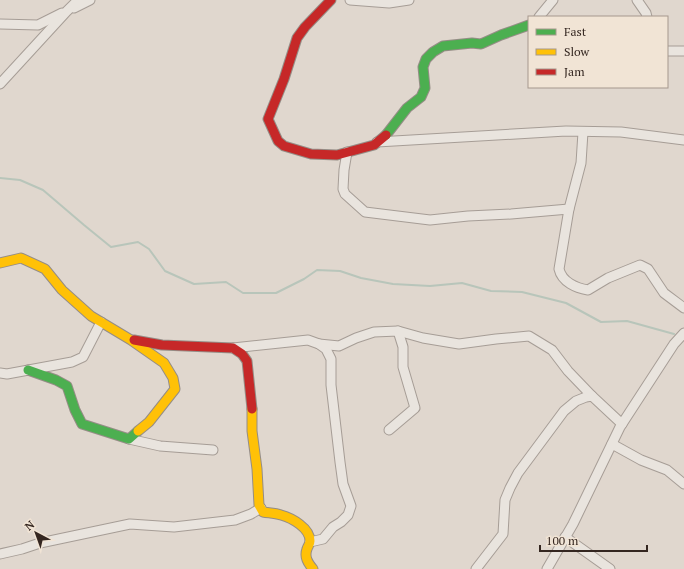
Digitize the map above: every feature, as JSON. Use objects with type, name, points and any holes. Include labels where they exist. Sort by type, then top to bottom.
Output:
[{"type":"street","points":[[0,84],[78,0]]},
{"type":"street","points":[[0,24],[38,25],[90,0]]},
{"type":"street","points":[[331,0],[305,27],[297,38],[284,79],[268,119],[278,140],[284,146],[312,154],[337,154],[347,152],[377,142],[384,138],[407,108],[420,97],[425,88],[423,67],[426,59],[433,52],[443,46],[472,43],[481,44],[528,25]]},
{"type":"street","points":[[350,0],[389,3],[409,0]]},
{"type":"street","points":[[540,16],[553,0]]},
{"type":"street","points":[[636,0],[647,16]]},
{"type":"street","points":[[668,51],[684,51]]},
{"type":"street","points":[[377,142],[392,143],[505,134],[566,131],[621,132],[684,140]]},
{"type":"street","points":[[583,132],[581,163],[569,209],[559,269],[561,275],[567,282],[578,288],[588,290],[608,278],[640,265],[648,269],[664,293],[684,308]]},
{"type":"street","points":[[347,152],[343,189],[345,194],[365,212],[430,220],[569,209]]},
{"type":"street","points":[[0,263],[21,258],[45,269],[62,290],[91,316],[131,340],[164,363],[173,378],[175,389],[149,422],[129,439]]},
{"type":"street","points":[[0,373],[7,374],[72,362],[83,357],[101,322]]},
{"type":"street","points":[[388,430],[415,408],[403,367],[402,347],[398,331]]},
{"type":"street","points":[[310,542],[323,539],[333,527],[348,515],[351,506],[343,484],[341,470],[332,385],[331,359],[333,352],[339,346],[356,338],[374,332],[398,331],[423,338],[459,344],[496,338],[529,336],[552,350],[592,396],[622,424]]},
{"type":"street","points":[[548,569],[622,424],[674,344],[684,333]]},
{"type":"street","points":[[131,340],[162,345],[233,348],[308,340],[319,344],[339,346]]},
{"type":"street","points":[[319,344],[326,349],[331,359]]},
{"type":"street","points":[[233,348],[242,354],[247,361],[253,415],[252,431],[257,469],[259,505],[263,512],[283,515],[296,522],[308,533],[310,542],[306,557],[307,562],[313,569]]},
{"type":"street","points":[[28,370],[56,380],[67,386],[71,394],[75,410],[82,424],[129,439],[160,446],[213,450]]},
{"type":"street","points":[[476,569],[503,534],[506,500],[510,488],[518,473],[564,411],[576,401],[592,396]]},
{"type":"street","points":[[612,444],[641,460],[667,470],[684,484]]},
{"type":"street","points":[[0,554],[40,543],[130,524],[174,527],[235,520],[251,514],[261,508]]},
{"type":"street","points":[[565,537],[610,569]]},
{"type":"waterway","points":[[0,178],[20,180],[43,190],[111,247],[138,242],[149,249],[165,271],[194,284],[226,282],[243,293],[276,293],[304,279],[317,270],[340,271],[361,278],[393,284],[430,286],[462,283],[491,291],[522,292],[566,303],[601,322],[627,321],[674,334]]},
{"type":"traffic: fast","points":[[386,135],[407,108],[421,97],[425,88],[423,67],[426,59],[433,52],[443,46],[472,43],[481,44],[528,25]]},
{"type":"traffic: fast","points":[[28,370],[56,380],[67,386],[75,410],[82,424],[129,439],[138,431]]},
{"type":"traffic: slow","points":[[0,263],[21,258],[45,269],[62,290],[91,316],[131,340],[164,363],[173,378],[175,389],[149,422],[138,431]]},
{"type":"traffic: slow","points":[[252,409],[252,431],[257,469],[259,505],[263,512],[285,516],[300,524],[304,528],[310,541],[307,548],[306,557],[313,569]]},
{"type":"traffic: jam","points":[[331,0],[305,27],[297,38],[284,79],[268,119],[278,141],[284,146],[311,154],[337,155],[374,145],[386,135]]},
{"type":"traffic: jam","points":[[134,340],[162,345],[233,348],[242,354],[247,361],[252,409]]}]
